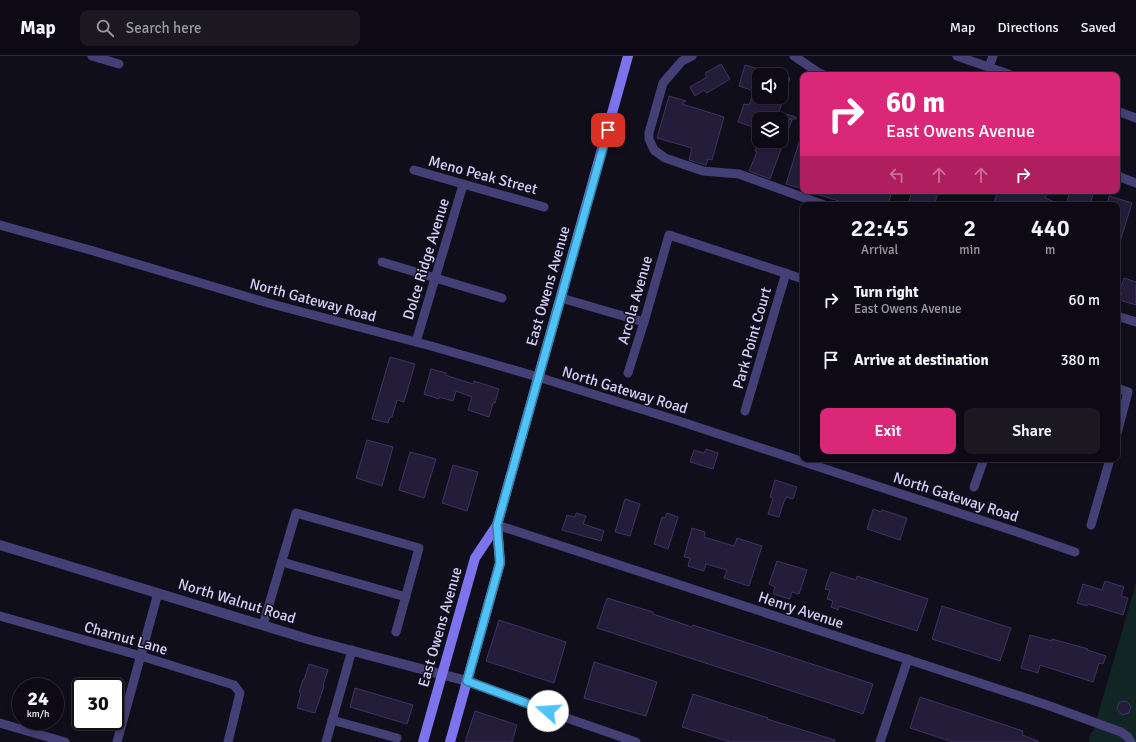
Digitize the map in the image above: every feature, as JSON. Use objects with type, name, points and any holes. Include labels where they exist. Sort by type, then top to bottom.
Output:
[{"type":"main road","name":"East Owens Avenue","points":[[423,742],[475,558],[497,525],[628,56]]},
{"type":"main road","name":"East Owens Avenue","points":[[450,742],[500,563],[497,525]]},
{"type":"street","points":[[92,56],[119,64]]},
{"type":"street","points":[[692,56],[682,61],[663,83],[649,133],[654,150],[665,158],[703,171],[739,174],[816,202]]},
{"type":"street","points":[[794,56],[818,72]]},
{"type":"street","points":[[958,56],[1003,72]]},
{"type":"street","points":[[989,67],[993,56]]},
{"type":"street","points":[[1120,112],[1136,118]]},
{"type":"street","name":"Meno Peak Street","points":[[414,170],[544,207]]},
{"type":"street","points":[[1120,177],[1136,183]]},
{"type":"street","name":"Dolce Ridge Avenue","points":[[416,342],[463,185]]},
{"type":"street","name":"North Gateway Road","points":[[0,225],[268,303],[416,342],[538,377],[800,461]]},
{"type":"street","name":"Arcola Avenue","points":[[628,373],[669,235],[786,273]]},
{"type":"street","points":[[382,262],[502,298]]},
{"type":"street","points":[[786,273],[800,278]]},
{"type":"street","name":"Park Point Court","points":[[745,411],[786,273]]},
{"type":"street","points":[[561,298],[644,322]]},
{"type":"street","points":[[1120,317],[1136,322]]},
{"type":"street","points":[[1120,389],[1128,392],[1120,422]]},
{"type":"street","name":"North Gateway Road","points":[[804,462],[1075,552]]},
{"type":"street","points":[[974,487],[983,462]]},
{"type":"street","points":[[1091,525],[1109,462]]},
{"type":"street","points":[[263,625],[296,513],[419,548],[396,632]]},
{"type":"street","name":"Henry Avenue","points":[[497,525],[1047,705],[1121,732],[1128,737],[1130,742]]},
{"type":"street","name":"North Walnut Road","points":[[0,544],[312,640],[467,681]]},
{"type":"street","points":[[282,562],[406,597]]},
{"type":"street","points":[[117,742],[158,593]]},
{"type":"street","name":"Charnut Lane","points":[[0,616],[140,656],[234,685],[240,693],[228,742]]},
{"type":"street","points":[[326,742],[352,650]]},
{"type":"street","points":[[880,742],[908,659]]},
{"type":"street","points":[[467,681],[535,707],[636,742]]},
{"type":"street","points":[[332,720],[397,738]]},
{"type":"street","points":[[0,723],[65,742]]},
{"type":"green space","points":[[1136,583],[1136,742],[1089,742],[1091,732],[1093,732]]},
{"type":"building","points":[[721,64],[730,79],[707,93],[704,90],[695,96],[690,87],[707,77],[705,73]]},
{"type":"building","points":[[745,65],[756,68],[752,68],[752,90],[739,86]]},
{"type":"building","points":[[669,96],[686,101],[682,104],[724,117],[712,160],[708,159],[706,165],[689,160],[692,148],[657,138]]},
{"type":"building","points":[[752,97],[752,104],[782,104],[779,112],[752,112],[752,127],[738,122],[744,104],[749,105]]},
{"type":"building","points":[[788,115],[796,117],[796,119],[789,119],[792,120],[788,131]]},
{"type":"building","points":[[800,139],[800,188],[786,184]]},
{"type":"building","points":[[756,148],[782,148],[770,179],[749,171],[757,152],[755,151]]},
{"type":"building","points":[[816,194],[891,194],[889,202],[839,201]]},
{"type":"building","points":[[911,194],[938,194],[935,202],[909,202]]},
{"type":"building","points":[[997,194],[1043,194],[1046,195],[1045,198],[1055,202],[994,202]]},
{"type":"building","points":[[1069,194],[1093,194],[1091,202],[1067,202]]},
{"type":"building","points":[[1109,196],[1132,203],[1120,242],[1120,202],[1108,202]]},
{"type":"building","points":[[1124,278],[1136,282],[1136,305],[1120,300],[1122,293],[1120,293]]},
{"type":"building","points":[[390,357],[415,364],[404,402],[397,400],[392,417],[390,417],[388,423],[372,419]]},
{"type":"building","points":[[431,369],[446,373],[445,375],[473,384],[474,381],[499,389],[489,417],[468,410],[472,397],[456,391],[453,401],[439,397],[439,399],[424,394]]},
{"type":"building","points":[[367,440],[393,447],[382,486],[356,478]]},
{"type":"building","points":[[706,449],[718,453],[713,469],[690,462],[694,450],[704,453]]},
{"type":"building","points":[[410,452],[436,459],[424,498],[399,490]]},
{"type":"building","points":[[453,465],[478,472],[467,511],[442,503]]},
{"type":"building","points":[[775,480],[797,487],[793,499],[786,497],[779,517],[768,514],[773,498],[770,497]]},
{"type":"building","points":[[625,499],[640,504],[630,536],[615,532]]},
{"type":"building","points":[[873,509],[881,512],[882,510],[907,518],[900,540],[867,529]]},
{"type":"building","points":[[576,513],[586,516],[583,524],[604,531],[601,541],[562,530],[567,515],[575,517]]},
{"type":"building","points":[[667,513],[678,517],[668,549],[654,544],[662,517],[665,518]]},
{"type":"building","points":[[692,528],[705,532],[704,537],[734,546],[737,538],[762,546],[749,586],[724,578],[727,570],[706,564],[704,571],[688,566],[690,558],[684,557]]},
{"type":"building","points":[[777,561],[807,570],[799,594],[792,592],[790,599],[773,594],[775,587],[769,584]]},
{"type":"building","points":[[831,572],[856,580],[857,576],[928,599],[917,631],[839,606],[838,610],[831,607],[833,601],[827,599],[830,590],[825,589]]},
{"type":"building","points":[[1105,581],[1124,587],[1121,596],[1128,598],[1123,615],[1088,604],[1087,606],[1077,603],[1083,584],[1102,590]]},
{"type":"building","points":[[607,598],[653,612],[653,614],[692,627],[693,625],[873,684],[863,714],[597,628]]},
{"type":"building","points":[[942,606],[1011,628],[1000,661],[932,639]]},
{"type":"building","points":[[499,620],[566,642],[554,683],[486,661]]},
{"type":"building","points":[[1030,635],[1052,641],[1052,639],[1088,649],[1087,650],[1106,656],[1103,664],[1099,663],[1093,682],[1040,665],[1038,673],[1021,668]]},
{"type":"building","points":[[594,662],[657,682],[646,716],[584,698]]},
{"type":"building","points":[[309,664],[328,670],[315,713],[297,708],[301,693],[299,692]]},
{"type":"building","points":[[355,688],[413,705],[407,724],[350,707]]},
{"type":"building","points":[[693,694],[835,740],[835,742],[730,742],[682,727]]},
{"type":"building","points":[[920,697],[1023,731],[1022,735],[1038,742],[953,742],[910,728]]},
{"type":"building","points":[[1126,701],[1131,706],[1129,713],[1122,715],[1117,709],[1119,702]]},
{"type":"building","points":[[475,711],[517,725],[512,742],[465,742]]},
{"type":"route","points":[[548,711],[467,681],[500,563],[497,525],[608,130]]}]
